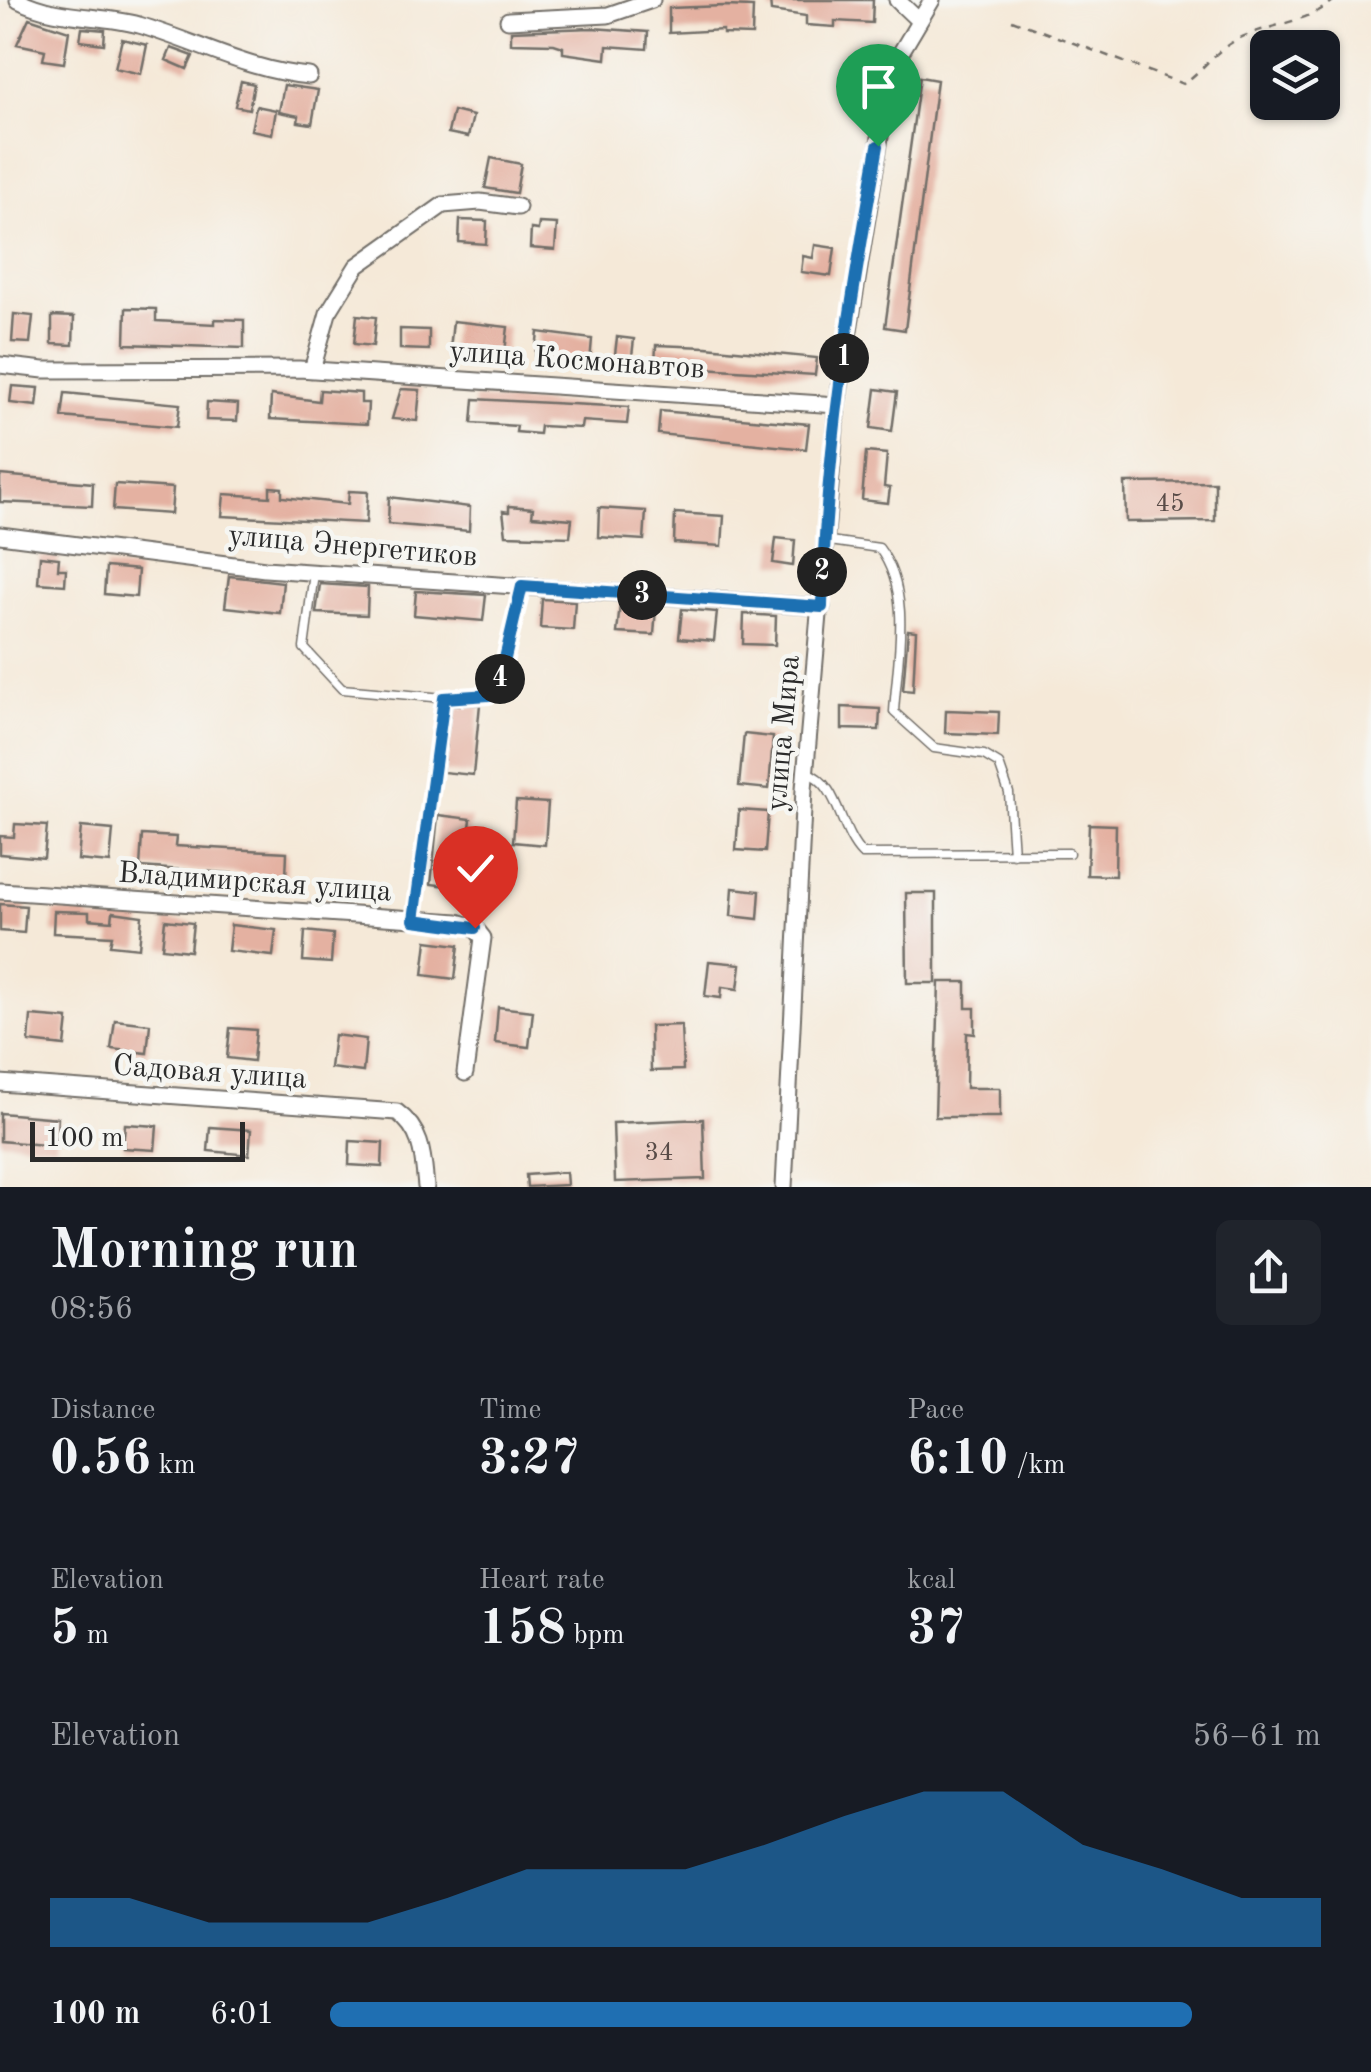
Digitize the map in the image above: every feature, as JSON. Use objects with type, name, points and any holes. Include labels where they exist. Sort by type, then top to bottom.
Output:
[{"type":"street","points":[[18,0],[43,12],[134,24],[269,72],[310,76]]},
{"type":"street","points":[[508,20],[608,15],[652,0]]},
{"type":"street","points":[[897,0],[919,21]]},
{"type":"street","name":"улица Мира","points":[[784,1187],[806,772],[822,607],[823,540],[838,404],[891,69],[932,0]]},
{"type":"street","points":[[312,370],[328,314],[356,266],[444,205],[480,202],[518,207]]},
{"type":"street","name":"улица Космонавтов","points":[[0,364],[44,370],[312,370],[838,404]]},
{"type":"street","name":"улица Энергетиков","points":[[0,534],[314,572],[822,607]]},
{"type":"street","name":"Владимирская улица","points":[[0,891],[458,922],[475,928],[483,938],[465,1074]]},
{"type":"street","name":"Садовая улица","points":[[0,1083],[397,1112],[412,1124],[420,1140],[426,1187]]},
{"type":"lane","points":[[823,540],[879,548],[890,563],[899,584],[894,712],[934,748],[984,755],[999,764],[1008,793],[1013,854]]},
{"type":"lane","points":[[314,572],[304,648],[342,689],[444,698],[489,695],[499,684],[522,586]]},
{"type":"lane","points":[[414,920],[444,698]]},
{"type":"lane","points":[[806,772],[828,785],[849,840],[862,854],[1069,853]]},
{"type":"path","points":[[1012,20],[1183,84],[1207,68],[1225,47],[1310,16],[1334,0]]},
{"type":"building","points":[[770,0],[873,0],[872,23],[835,21],[835,27],[806,25],[806,16],[771,11]]},
{"type":"building","points":[[753,7],[752,35],[723,34],[723,30],[669,33],[669,8]]},
{"type":"building","points":[[29,18],[69,31],[64,63],[43,60],[45,50],[17,44]]},
{"type":"building","points":[[82,28],[105,30],[104,44],[80,41]]},
{"type":"building","points":[[592,28],[648,32],[647,49],[607,46],[606,59],[563,53],[563,47],[554,44],[511,43],[511,31]]},
{"type":"building","points":[[122,39],[147,45],[141,74],[115,68]]},
{"type":"building","points":[[171,48],[193,56],[187,69],[166,60]]},
{"type":"building","points":[[920,77],[937,80],[905,330],[885,327]]},
{"type":"building","points":[[241,81],[254,84],[249,109],[235,106]]},
{"type":"building","points":[[284,85],[318,90],[312,124],[298,122],[299,116],[279,112]]},
{"type":"building","points":[[256,106],[276,110],[272,134],[251,130]]},
{"type":"building","points":[[453,111],[473,116],[468,137],[448,133]]},
{"type":"building","points":[[491,158],[521,164],[516,193],[485,188]]},
{"type":"building","points":[[460,220],[487,221],[486,244],[459,242]]},
{"type":"building","points":[[539,223],[557,224],[555,250],[530,248],[531,229],[538,230]]},
{"type":"building","points":[[815,245],[835,248],[831,276],[801,272],[803,256],[813,258]]},
{"type":"building","points":[[126,308],[156,309],[156,321],[215,324],[215,319],[244,320],[244,348],[125,344]]},
{"type":"building","points":[[14,314],[33,316],[30,343],[12,342]]},
{"type":"building","points":[[357,315],[376,317],[373,346],[354,344]]},
{"type":"building","points":[[52,316],[74,317],[73,345],[52,344]]},
{"type":"building","points":[[453,321],[508,327],[505,352],[450,350]]},
{"type":"building","points":[[400,329],[429,330],[429,350],[400,349]]},
{"type":"building","points":[[538,332],[592,339],[590,362],[535,358]]},
{"type":"building","points":[[617,337],[634,339],[631,365],[614,363]]},
{"type":"building","points":[[656,345],[817,358],[815,375],[655,365]]},
{"type":"building","points":[[12,386],[39,388],[37,406],[10,403]]},
{"type":"building","points":[[401,389],[420,390],[417,421],[392,419]]},
{"type":"building","points":[[876,389],[897,392],[892,431],[871,428]]},
{"type":"building","points":[[320,390],[361,393],[361,403],[368,403],[367,424],[270,419],[271,395],[319,401]]},
{"type":"building","points":[[65,393],[180,404],[177,427],[62,417]]},
{"type":"building","points":[[474,399],[629,407],[627,424],[582,421],[581,428],[540,426],[539,434],[516,432],[517,426],[472,423]]},
{"type":"building","points":[[207,402],[238,404],[237,421],[206,420]]},
{"type":"building","points":[[660,411],[809,424],[806,449],[658,434]]},
{"type":"building","points":[[866,452],[887,454],[884,487],[890,488],[888,503],[862,500]]},
{"type":"building","points":[[0,475],[93,483],[92,506],[0,502]]},
{"type":"building","points":[[1215,482],[1215,521],[1126,522],[1125,483]]},
{"type":"building","points":[[115,484],[173,488],[171,514],[113,510]]},
{"type":"building","points":[[270,487],[282,488],[282,497],[348,504],[349,491],[368,492],[366,523],[222,516],[224,494],[270,497]]},
{"type":"building","points":[[389,497],[470,507],[469,531],[388,524]]},
{"type":"building","points":[[509,506],[533,508],[532,516],[572,519],[570,537],[506,535],[503,511],[509,512]]},
{"type":"building","points":[[599,508],[646,511],[644,540],[598,537]]},
{"type":"building","points":[[675,513],[724,516],[722,546],[674,543]]},
{"type":"building","points":[[776,538],[795,540],[793,566],[773,563]]},
{"type":"building","points":[[40,556],[59,558],[58,569],[66,569],[65,585],[38,583]]},
{"type":"building","points":[[106,567],[138,570],[136,597],[104,594]]},
{"type":"building","points":[[229,576],[283,582],[280,613],[225,607]]},
{"type":"building","points":[[320,584],[368,587],[367,615],[316,613]]},
{"type":"building","points":[[416,591],[486,595],[483,621],[414,615]]},
{"type":"building","points":[[542,599],[575,601],[573,630],[540,628]]},
{"type":"building","points":[[620,604],[656,607],[654,635],[617,633]]},
{"type":"building","points":[[682,609],[717,612],[714,641],[679,638]]},
{"type":"building","points":[[744,614],[776,616],[775,645],[743,644]]},
{"type":"building","points":[[908,630],[916,631],[913,691],[903,690]]},
{"type":"building","points":[[480,704],[473,775],[442,772],[451,705]]},
{"type":"building","points":[[842,707],[880,709],[879,730],[842,729]]},
{"type":"building","points":[[946,710],[999,712],[998,735],[945,733]]},
{"type":"building","points":[[744,734],[773,737],[769,789],[739,786]]},
{"type":"building","points":[[516,801],[548,803],[545,845],[513,842]]},
{"type":"building","points":[[739,810],[768,812],[765,852],[736,850]]},
{"type":"building","points":[[438,815],[471,819],[463,888],[431,884]]},
{"type":"building","points":[[15,824],[47,826],[44,858],[0,854],[0,836],[14,837]]},
{"type":"building","points":[[1089,824],[1116,825],[1115,876],[1087,875]]},
{"type":"building","points":[[81,827],[113,830],[110,863],[78,860]]},
{"type":"building","points":[[142,835],[176,837],[175,846],[287,852],[286,877],[140,867]]},
{"type":"building","points":[[733,888],[760,891],[758,919],[731,916]]},
{"type":"building","points":[[906,893],[936,893],[936,983],[907,983]]},
{"type":"building","points":[[0,904],[26,906],[24,933],[0,931]]},
{"type":"building","points":[[54,911],[89,912],[89,919],[112,921],[113,912],[142,916],[139,948],[110,945],[112,936],[53,933]]},
{"type":"building","points":[[165,920],[193,923],[190,951],[162,948]]},
{"type":"building","points":[[231,925],[276,930],[273,956],[228,951]]},
{"type":"building","points":[[305,931],[333,934],[331,963],[303,961]]},
{"type":"building","points":[[427,941],[459,945],[455,979],[423,975]]},
{"type":"building","points":[[709,961],[741,964],[738,989],[722,987],[721,998],[705,996]]},
{"type":"building","points":[[939,982],[966,982],[966,1008],[975,1008],[975,1034],[967,1033],[966,1088],[1000,1088],[1000,1117],[935,1117]]},
{"type":"building","points":[[498,1007],[533,1011],[529,1047],[495,1043]]},
{"type":"building","points":[[31,1016],[68,1019],[65,1046],[29,1042]]},
{"type":"building","points":[[115,1020],[150,1024],[147,1053],[111,1049]]},
{"type":"building","points":[[681,1025],[683,1070],[651,1071],[650,1026]]},
{"type":"building","points":[[230,1028],[256,1030],[253,1061],[227,1058]]},
{"type":"building","points":[[334,1035],[366,1039],[363,1072],[330,1068]]},
{"type":"building","points":[[0,1113],[58,1118],[56,1146],[0,1141]]},
{"type":"building","points":[[703,1119],[705,1179],[615,1182],[613,1123]]},
{"type":"building","points":[[125,1124],[157,1126],[155,1150],[123,1148]]},
{"type":"building","points":[[210,1127],[251,1130],[249,1155],[208,1151]]},
{"type":"building","points":[[350,1141],[383,1143],[382,1167],[349,1165]]},
{"type":"building","points":[[566,1172],[567,1185],[527,1187],[526,1175]]},
{"type":"route","points":[[475,928],[458,922],[414,920],[444,698],[489,695],[499,684],[522,586],[822,607],[823,540],[838,404],[878,146]]}]
